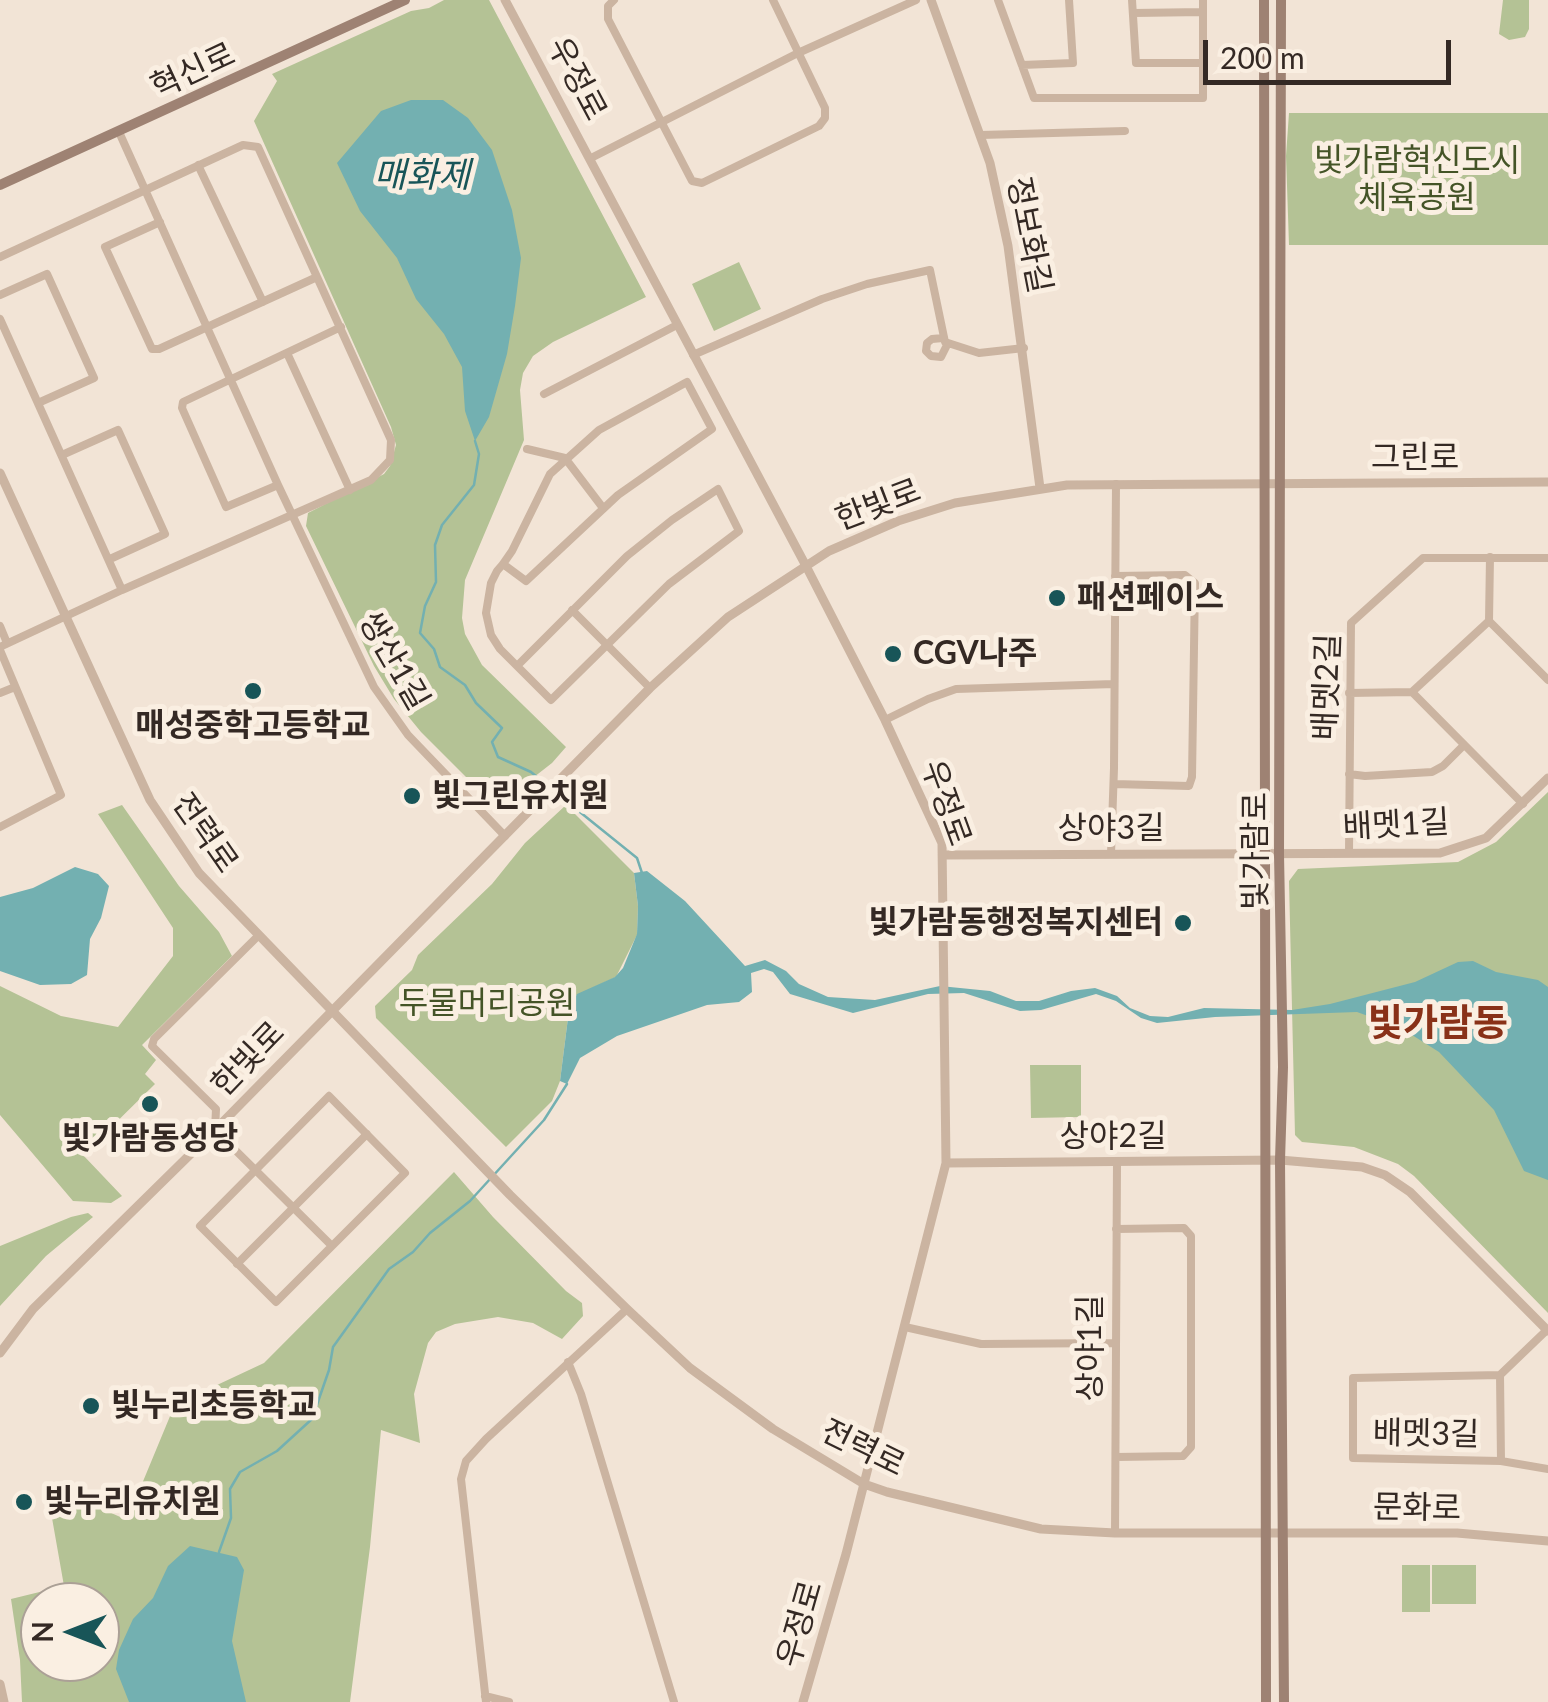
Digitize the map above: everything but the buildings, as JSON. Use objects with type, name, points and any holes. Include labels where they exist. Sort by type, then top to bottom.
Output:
[{"type":"main road","name":"혁신로","points":[[0,186],[405,0]]},
{"type":"main road","name":"빛가람로","points":[[1264,0],[1266,1702]]},
{"type":"main road","name":"빛가람로","points":[[1281,0],[1279,854],[1284,1702]]},
{"type":"street","name":"우정로","points":[[506,0],[885,720],[944,854],[946,1163],[804,1702]]},
{"type":"street","points":[[614,0],[608,6],[608,19],[692,181],[702,184],[819,126],[825,118],[825,108],[773,0]]},
{"type":"street","points":[[591,158],[798,53],[916,0]]},
{"type":"street","name":"정보화길","points":[[930,0],[981,136],[1008,246],[1040,488]]},
{"type":"street","points":[[998,0],[1034,98],[1204,98],[1203,0]]},
{"type":"street","points":[[1022,65],[1073,63],[1069,0]]},
{"type":"street","points":[[1132,0],[1136,64],[1203,63]]},
{"type":"street","points":[[1134,13],[1203,12]]},
{"type":"street","points":[[981,136],[1125,131]]},
{"type":"street","name":"쌍산1길","points":[[120,132],[292,516],[384,704],[416,744],[505,836]]},
{"type":"street","points":[[0,256],[243,145],[258,147],[391,440],[392,450],[383,470],[350,490],[65,614],[2,647]]},
{"type":"street","points":[[198,166],[263,302]]},
{"type":"street","points":[[160,222],[105,247],[152,348],[159,350],[317,277]]},
{"type":"street","points":[[693,356],[822,299],[930,270],[946,340],[979,353],[1024,348]]},
{"type":"street","points":[[0,295],[47,274],[94,378],[38,403]]},
{"type":"street","points":[[0,318],[122,590]]},
{"type":"street","points":[[544,394],[677,325]]},
{"type":"street","points":[[278,485],[226,507],[182,408],[183,402],[341,328]]},
{"type":"street","points":[[287,353],[350,490]]},
{"type":"street","points":[[502,564],[526,581],[603,508],[655,466],[712,429],[687,382],[599,430],[565,458],[544,484],[502,564],[488,592],[486,613],[496,644],[517,666],[551,700],[669,584],[739,531],[718,489],[648,538],[517,666]]},
{"type":"street","points":[[62,455],[118,430],[165,534],[110,560]]},
{"type":"street","points":[[527,448],[565,458],[603,508]]},
{"type":"street","name":"전력로","points":[[0,473],[160,816],[199,873],[510,1195],[690,1368],[773,1429],[864,1484],[1014,1524],[1115,1533],[1284,1532]]},
{"type":"street","name":"한빛로","points":[[0,1353],[33,1309],[650,688],[728,617],[854,539],[955,503],[1040,488],[1282,481]]},
{"type":"street","name":"그린로","points":[[1282,481],[1548,482]]},
{"type":"street","points":[[1110,854],[1116,484]]},
{"type":"street","points":[[1349,692],[1412,692],[1489,621],[1490,557]]},
{"type":"street","name":"배멧2길","points":[[1349,853],[1351,623],[1423,558],[1548,558]]},
{"type":"street","points":[[1114,576],[1185,575],[1196,582],[1189,786],[1114,784]]},
{"type":"street","points":[[572,610],[650,688]]},
{"type":"street","points":[[1489,621],[1546,675]]},
{"type":"street","points":[[0,626],[2,647],[16,687],[61,795],[0,826]]},
{"type":"street","points":[[885,720],[956,689],[1114,684]]},
{"type":"street","points":[[0,693],[16,687]]},
{"type":"street","points":[[1412,692],[1523,804]]},
{"type":"street","points":[[1350,774],[1432,772],[1444,766],[1464,745]]},
{"type":"street","name":"배멧1길","points":[[1279,854],[1451,851],[1486,838],[1548,778]]},
{"type":"street","name":"상야3길","points":[[944,854],[1279,854]]},
{"type":"street","points":[[215,1130],[216,1109],[159,1056],[152,1042],[258,936]]},
{"type":"street","points":[[330,1096],[367,1134],[405,1173],[276,1302],[200,1226],[330,1096]]},
{"type":"street","name":"한빛로","points":[[215,1130],[332,1246]]},
{"type":"street","points":[[237,1264],[367,1134]]},
{"type":"street","name":"상야2길","points":[[946,1163],[1280,1160]]},
{"type":"street","name":"배멧3길","points":[[1280,1160],[1352,1164],[1396,1181],[1547,1331],[1500,1375],[1353,1378],[1353,1458],[1501,1461],[1548,1469]]},
{"type":"street","name":"상야1길","points":[[1115,1533],[1117,1162]]},
{"type":"street","points":[[1116,1229],[1184,1228],[1192,1236],[1192,1274],[1191,1446],[1183,1456],[1116,1457]]},
{"type":"street","points":[[509,1702],[486,1699],[462,1479],[466,1461],[627,1310]]},
{"type":"street","points":[[904,1327],[981,1344],[1116,1343]]},
{"type":"street","points":[[568,1362],[674,1702]]},
{"type":"street","points":[[1500,1375],[1501,1461]]},
{"type":"street","name":"문화로","points":[[1284,1532],[1458,1533],[1548,1541]]},
{"type":"street","points":[[0,1684],[4,1702]]},
{"type":"green space","points":[[444,0],[489,0],[646,297],[553,342],[533,356],[523,373],[520,390],[524,440],[465,580],[462,618],[465,634],[482,665],[566,747],[552,763],[502,802],[489,800],[394,699],[306,526],[308,513],[384,474],[396,445],[254,121],[277,81],[272,74]]},
{"type":"green space","points":[[1503,0],[1529,0],[1529,29],[1525,37],[1509,40],[1499,34]]},
{"type":"green space","name":"빛가람혁신도시 체육공원","points":[[1289,113],[1548,113],[1548,245],[1289,245]]},
{"type":"green space","points":[[739,262],[761,309],[714,331],[692,284]]},
{"type":"green space","points":[[1548,792],[1548,1313],[1398,1164],[1354,1147],[1302,1142],[1295,1135],[1289,881],[1298,869],[1458,862],[1496,842]]},
{"type":"green space","points":[[122,805],[179,886],[219,932],[232,956],[142,1045],[156,1060],[145,1074],[155,1084],[83,1155],[122,1196],[111,1203],[73,1201],[0,1115],[0,986],[61,1016],[118,1027],[173,956],[173,928],[98,814]]},
{"type":"green space","name":"두물머리공원","points":[[566,805],[634,873],[637,935],[616,977],[577,995],[569,1010],[560,1081],[552,1101],[506,1147],[376,1018],[375,1006],[412,970],[418,955]]},
{"type":"green space","points":[[1030,1065],[1081,1065],[1081,1117],[1031,1118]]},
{"type":"green space","points":[[454,1172],[493,1217],[582,1303],[583,1316],[562,1339],[533,1323],[498,1317],[455,1324],[436,1332],[428,1343],[414,1394],[420,1443],[381,1430],[350,1702],[22,1702],[21,1682],[120,1682],[120,1582],[63,1582],[46,1484],[127,1520],[173,1409],[264,1363]]},
{"type":"green space","points":[[88,1213],[93,1217],[46,1256],[0,1306],[0,1246]]},
{"type":"green space","points":[[1402,1565],[1430,1565],[1430,1612],[1402,1612]]},
{"type":"green space","points":[[1432,1565],[1476,1565],[1476,1604],[1432,1604]]},
{"type":"green space","points":[[20,1597],[20,1660],[11,1599]]},
{"type":"water","name":"매화제","points":[[411,100],[443,100],[468,118],[492,150],[512,210],[521,258],[515,306],[507,354],[489,417],[475,441],[465,411],[462,367],[444,334],[416,299],[397,258],[360,211],[337,163],[381,111]]},
{"type":"water","points":[[75,867],[98,874],[109,886],[101,918],[90,939],[87,975],[71,984],[40,985],[0,971],[0,897],[33,888]]},
{"type":"water","points":[[647,871],[685,901],[745,966],[765,960],[786,971],[799,984],[828,997],[875,1000],[940,986],[990,991],[1016,1001],[1039,1001],[1095,988],[1150,1016],[1168,1017],[1204,1008],[1292,1010],[1330,1004],[1415,982],[1458,962],[1473,961],[1496,972],[1538,980],[1548,987],[1548,1180],[1524,1171],[1494,1110],[1439,1052],[1401,1028],[1357,1012],[1157,1023],[1096,994],[1041,1010],[1020,1011],[964,993],[928,994],[853,1013],[790,994],[773,972],[764,969],[751,973],[752,992],[739,1002],[707,1005],[617,1036],[580,1058],[567,1084],[560,1081],[569,1010],[577,994],[615,977],[623,968],[637,934],[634,873]]},
{"type":"water","points":[[190,1546],[237,1557],[244,1570],[232,1641],[246,1702],[129,1702],[120,1679],[120,1648],[133,1619],[153,1598],[168,1566]]},
{"type":"waterway","points":[[475,441],[479,454],[474,485],[442,525],[435,545],[436,582],[425,606],[420,633],[434,649],[440,667],[465,685],[476,703],[502,728],[492,742],[498,757],[531,772],[549,787]]},
{"type":"waterway","points":[[555,792],[637,858],[642,873]]},
{"type":"waterway","points":[[219,1552],[231,1518],[230,1489],[240,1472],[277,1451],[312,1419],[333,1347],[389,1269],[470,1201],[544,1120],[567,1084]]},
{"type":"place","name":"패션페이스","points":[[1057,598]]},
{"type":"place","name":"CGV나주","points":[[893,654]]},
{"type":"place","name":"매성중학고등학교","points":[[253,691]]},
{"type":"place","name":"빛그린유치원","points":[[412,796]]},
{"type":"place","name":"빛가람동행정복지센터","points":[[1183,923]]},
{"type":"place","name":"빛가람동성당","points":[[150,1104]]},
{"type":"place","name":"빛누리초등학교","points":[[91,1406]]},
{"type":"place","name":"빛누리유치원","points":[[24,1502]]},
{"type":"district","name":"빛가람동","points":[[1438,1024]]}]
